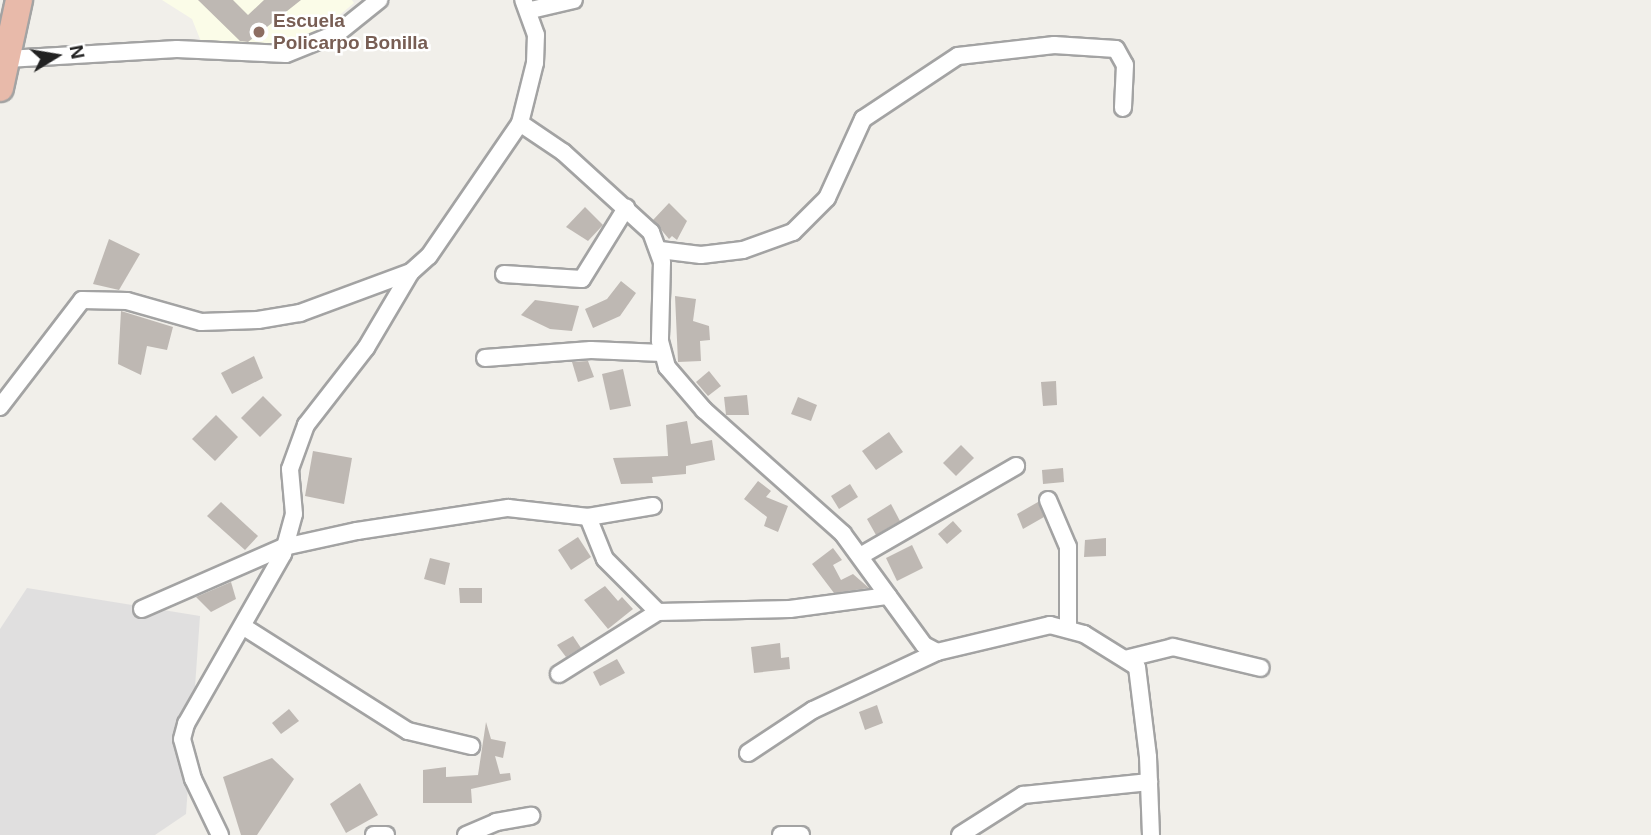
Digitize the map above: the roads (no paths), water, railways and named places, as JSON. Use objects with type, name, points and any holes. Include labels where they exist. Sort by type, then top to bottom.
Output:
[{"type":"highway","points":[[0,88],[19,0]]},
{"type":"street","points":[[7,59],[177,50],[286,54],[338,33],[379,0]]},
{"type":"street","points":[[220,835],[193,779],[182,739],[186,724],[244,627],[284,547],[294,514],[290,469],[296,443],[366,348],[411,272],[429,256],[520,123],[536,63],[527,5],[574,0]]},
{"type":"street","points":[[660,250],[701,255],[743,250],[793,232],[827,198],[863,119],[958,56],[1054,45],[1116,49],[1125,65],[1123,108]]},
{"type":"street","points":[[520,123],[563,152],[651,232],[660,250],[662,353],[679,385],[862,555],[918,638],[937,652]]},
{"type":"street","points":[[504,274],[582,279],[626,208]]},
{"type":"street","points":[[0,407],[82,300],[127,301],[201,322],[258,320],[300,313],[411,272]]},
{"type":"street","points":[[485,358],[591,350],[662,353]]},
{"type":"street","points":[[862,555],[1016,466]]},
{"type":"street","points":[[1048,500],[1068,547],[1068,627]]},
{"type":"street","points":[[142,609],[284,547],[508,508],[588,517],[653,506]]},
{"type":"street","points":[[588,517],[604,559],[658,612]]},
{"type":"street","points":[[559,674],[658,612],[790,609],[888,596]]},
{"type":"street","points":[[748,753],[813,710],[937,652],[1034,626],[1068,627],[1137,667],[1141,681],[1151,835]]},
{"type":"street","points":[[244,627],[408,731],[471,746]]},
{"type":"street","points":[[1125,659],[1184,648],[1261,668]]},
{"type":"street","points":[[960,835],[1023,794],[1149,782]]},
{"type":"street","points":[[466,835],[496,822],[531,816]]},
{"type":"street","points":[[374,835],[386,835]]},
{"type":"street","points":[[781,835],[801,835]]},
{"type":"place","name":"Escuela Policarpo Bonilla","points":[[259,32]]}]
